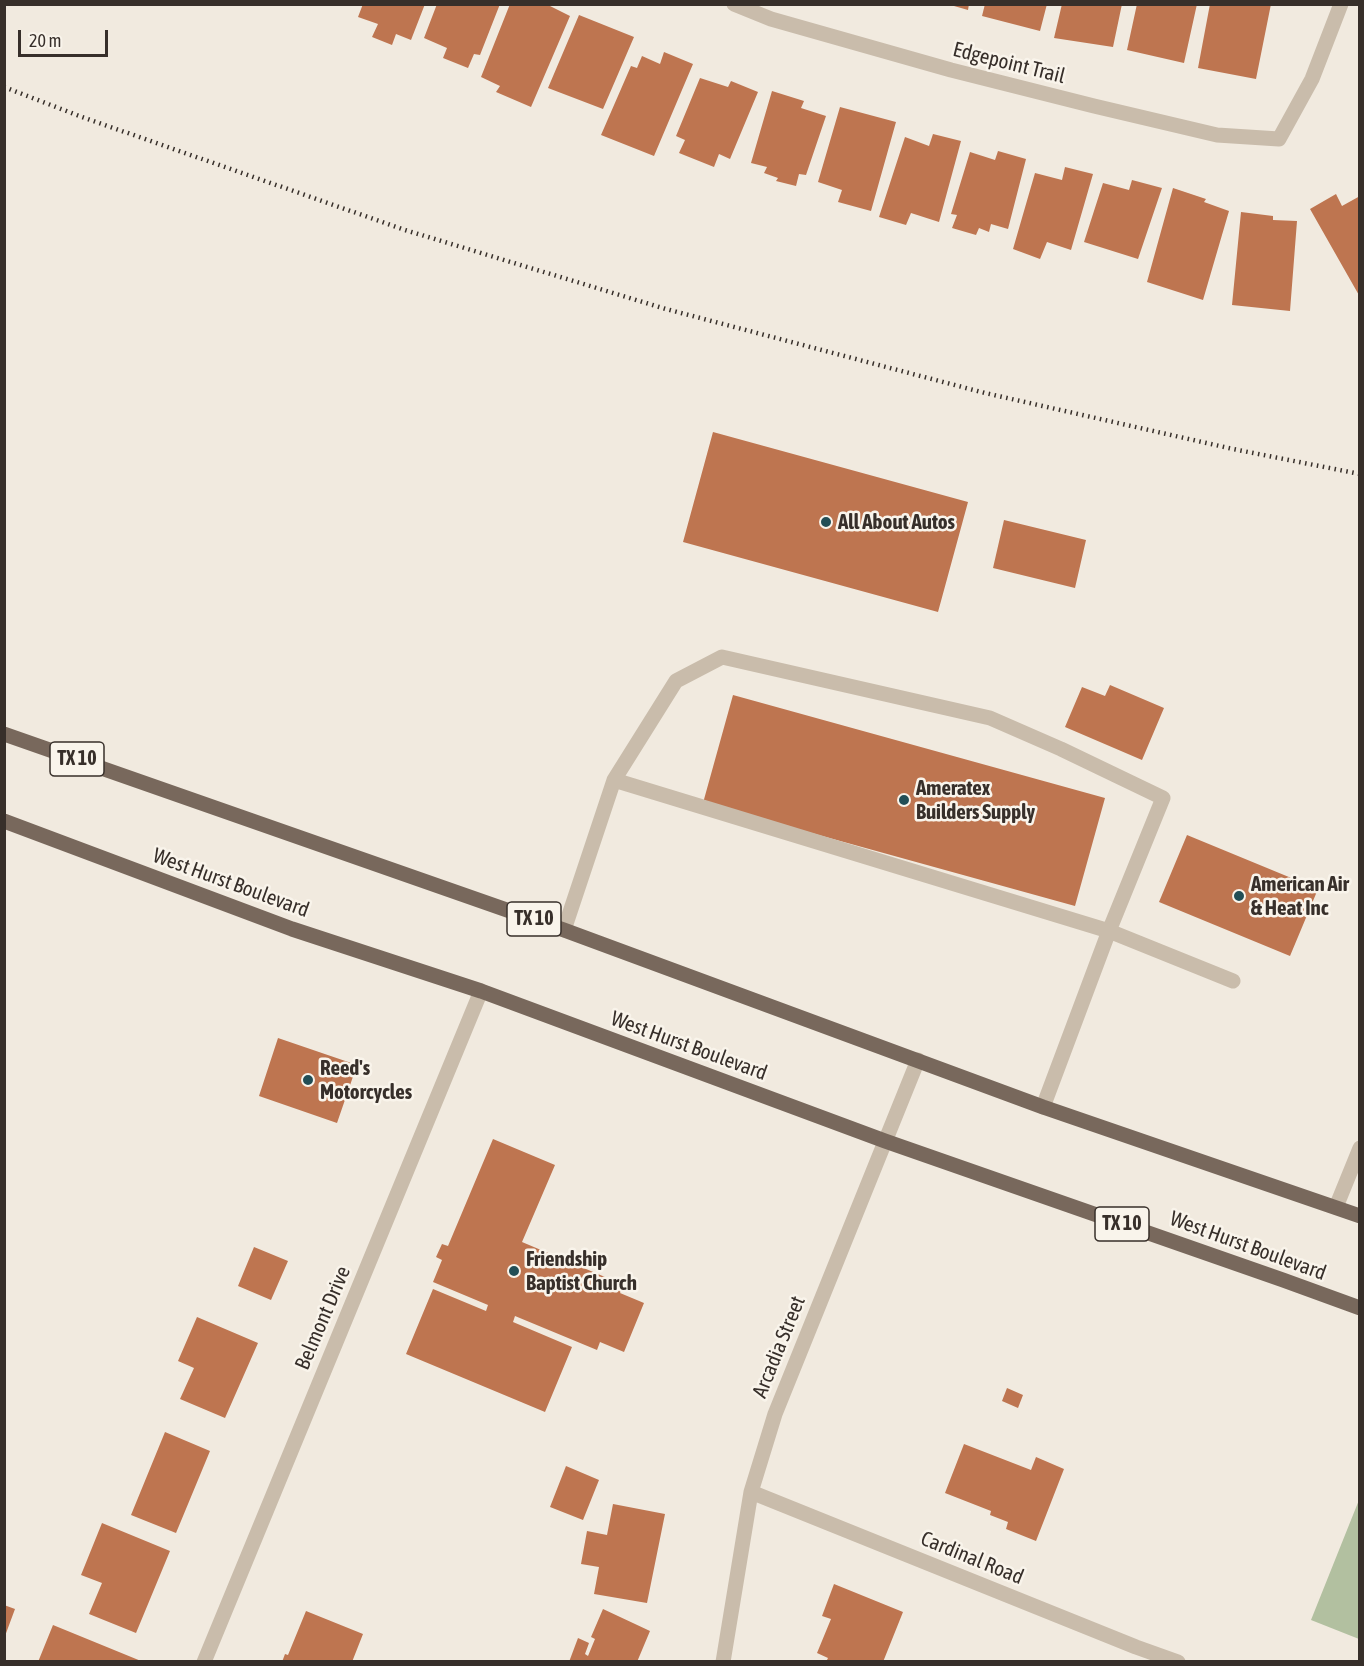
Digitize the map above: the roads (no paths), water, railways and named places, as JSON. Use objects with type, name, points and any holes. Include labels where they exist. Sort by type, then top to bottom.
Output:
[{"type":"main road","name":"TX 10","points":[[4,734],[564,930],[1043,1107],[1359,1216]]},
{"type":"main road","name":"West Hurst Boulevard","points":[[4,820],[292,929],[481,991],[885,1141],[1359,1308]]},
{"type":"street","name":"Edgepoint Trail","points":[[734,4],[771,19],[951,70],[1094,106],[1217,135],[1279,139],[1312,79],[1341,4]]},
{"type":"street","points":[[564,930],[614,780],[676,681],[722,657],[990,718],[1163,798],[1108,931],[1043,1107]]},
{"type":"street","points":[[614,780],[1108,931],[1233,981]]},
{"type":"street","name":"Belmont Drive","points":[[204,1662],[481,991]]},
{"type":"street","name":"Arcadia Street","points":[[723,1662],[751,1492],[775,1414],[918,1060]]},
{"type":"street","points":[[1336,1207],[1359,1148]]},
{"type":"street","name":"Cardinal Road","points":[[751,1492],[1178,1662]]},
{"type":"railway","points":[[4,87],[82,117],[405,230],[666,309],[985,393],[1233,449],[1360,474]]},
{"type":"place","name":"All About Autos","points":[[826,522]]},
{"type":"place","name":"Ameratex Builders Supply","points":[[904,800]]},
{"type":"place","name":"American Air & Heat Inc","points":[[1239,896]]},
{"type":"place","name":"Reed's Motorcycles","points":[[308,1080]]},
{"type":"place","name":"Friendship Baptist Church","points":[[514,1271]]}]
